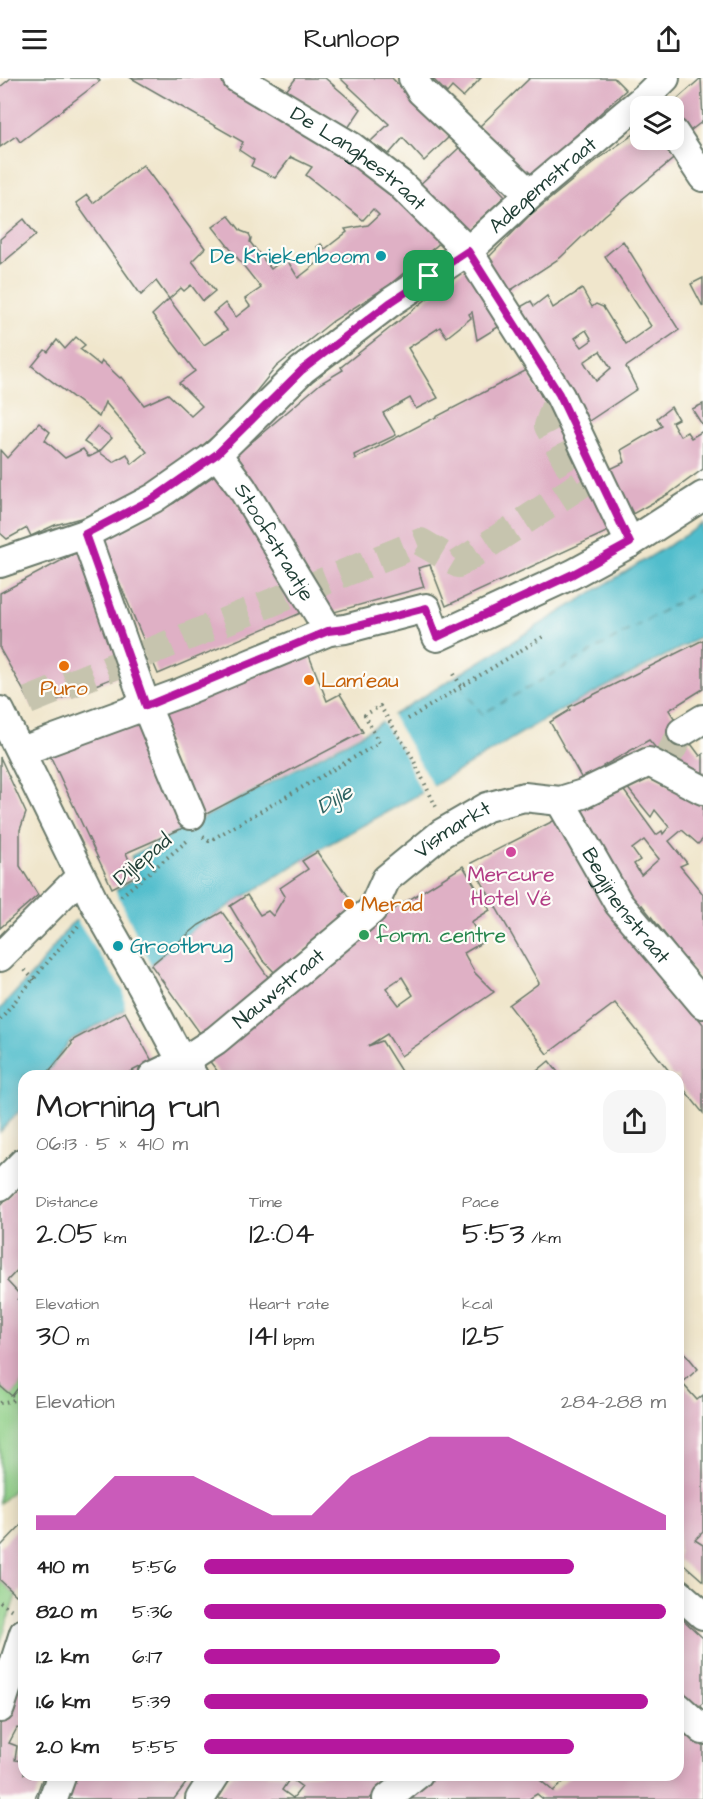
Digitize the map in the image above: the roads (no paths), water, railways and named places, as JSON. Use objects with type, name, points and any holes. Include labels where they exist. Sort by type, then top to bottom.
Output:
[{"type":"street","name":"De Langhestraat","points":[[237,78],[352,147],[399,183],[468,251],[559,394],[630,543]]},
{"type":"street","points":[[413,78],[421,91],[530,194]]},
{"type":"street","name":"Adegemstraat","points":[[0,563],[85,534],[154,498],[217,454],[302,370],[391,302],[468,251],[530,194],[656,93]]},
{"type":"street","points":[[684,148],[703,177]]},
{"type":"street","name":"Stoofstraatje","points":[[217,454],[242,488],[328,631]]},
{"type":"street","points":[[22,751],[146,706],[328,631],[345,629],[426,608],[437,637],[573,574],[630,543],[703,496]]},
{"type":"street","points":[[85,534],[146,706],[193,829]]},
{"type":"street","points":[[0,711],[22,751],[80,877],[99,907],[188,1069]]},
{"type":"street","points":[[560,801],[584,794],[658,760],[703,790]]},
{"type":"street","name":"Vismarkt","points":[[372,910],[386,879],[442,833],[487,807],[524,797],[560,801]]},
{"type":"street","name":"Begijnenstraat","points":[[560,801],[619,904],[703,1004]]},
{"type":"street","points":[[0,957],[80,877]]},
{"type":"street","name":"Nauwstraat","points":[[188,1069],[216,1040],[372,910]]},
{"type":"street","points":[[0,1186],[18,1168]]},
{"type":"street","points":[[684,1598],[703,1615]]},
{"type":"street","points":[[0,1708],[18,1652]]},
{"type":"street","points":[[53,1799],[60,1781]]},
{"type":"street","points":[[200,1799],[212,1781]]},
{"type":"street","points":[[387,1799],[409,1781]]},
{"type":"water","name":"Dijle","points":[[703,524],[703,636],[543,720],[423,792],[320,849],[199,925],[151,965],[123,1011],[71,1040],[49,1070],[18,1070],[18,1112],[0,1132],[0,1009],[35,971],[70,925],[116,890],[139,876],[131,856],[364,733]]},
{"type":"tunnel","points":[[28,701],[421,542],[458,564],[580,485],[548,426],[559,394]]},
{"type":"tunnel","points":[[668,757],[682,732]]},
{"type":"place","name":"De Kriekenboom","points":[[381,256]]},
{"type":"place","name":"Puro","points":[[64,666]]},
{"type":"place","name":"Lam'eau","points":[[309,680]]},
{"type":"place","name":"Mercure Hotel Vé","points":[[511,852]]},
{"type":"place","name":"Merad","points":[[349,904]]},
{"type":"place","name":"form. centre","points":[[364,935]]},
{"type":"place","name":"Grootbrug","points":[[118,946]]}]
